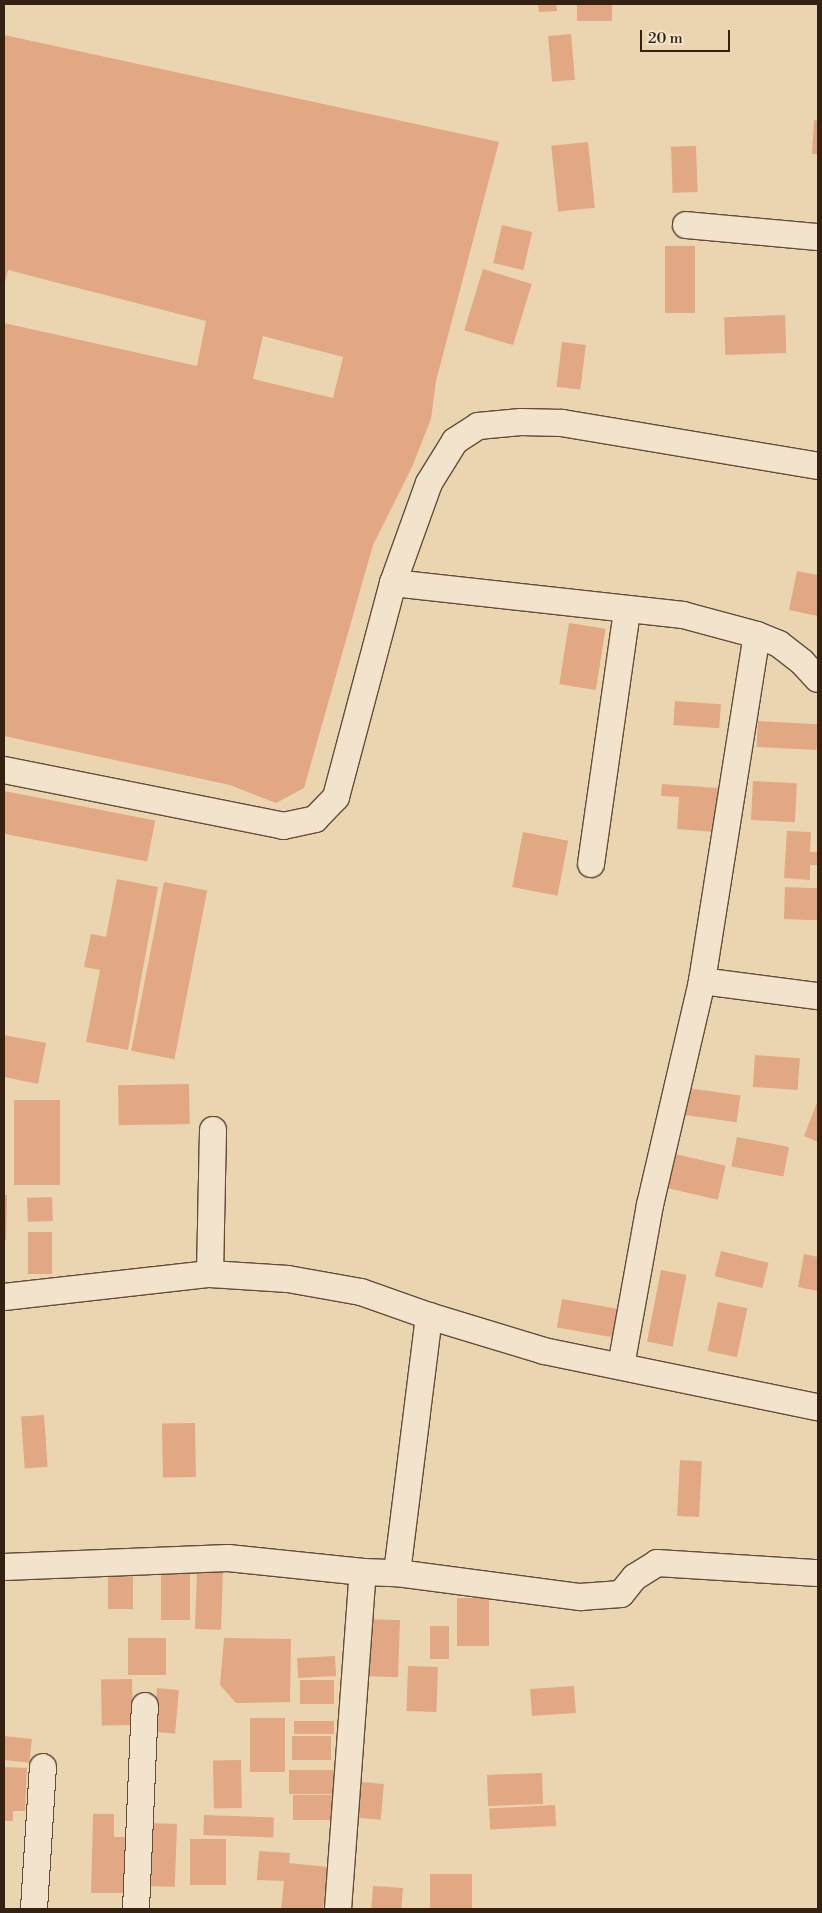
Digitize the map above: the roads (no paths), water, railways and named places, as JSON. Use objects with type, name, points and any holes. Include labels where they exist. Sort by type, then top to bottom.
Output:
[{"type":"street","points":[[686,225],[818,238]]},
{"type":"street","points":[[4,770],[283,826],[315,819],[336,797],[393,583],[429,483],[455,441],[478,426],[521,422],[562,423],[818,466]]},
{"type":"street","points":[[393,583],[683,615],[757,635],[779,644],[802,662],[818,679]]},
{"type":"street","points":[[591,864],[627,610]]},
{"type":"street","points":[[621,1366],[650,1206],[702,980],[757,635]]},
{"type":"street","points":[[702,980],[818,996]]},
{"type":"street","points":[[210,1274],[213,1130]]},
{"type":"street","points":[[4,1297],[210,1274],[288,1279],[361,1292],[428,1316],[544,1351],[818,1407]]},
{"type":"street","points":[[396,1573],[428,1316]]},
{"type":"street","points":[[4,1567],[228,1558],[362,1572],[396,1573],[580,1597],[621,1594],[635,1577],[657,1563],[818,1573]]},
{"type":"street","points":[[338,1909],[362,1572]]},
{"type":"street","points":[[136,1909],[145,1706]]},
{"type":"street","points":[[34,1909],[42,1767]]}]
